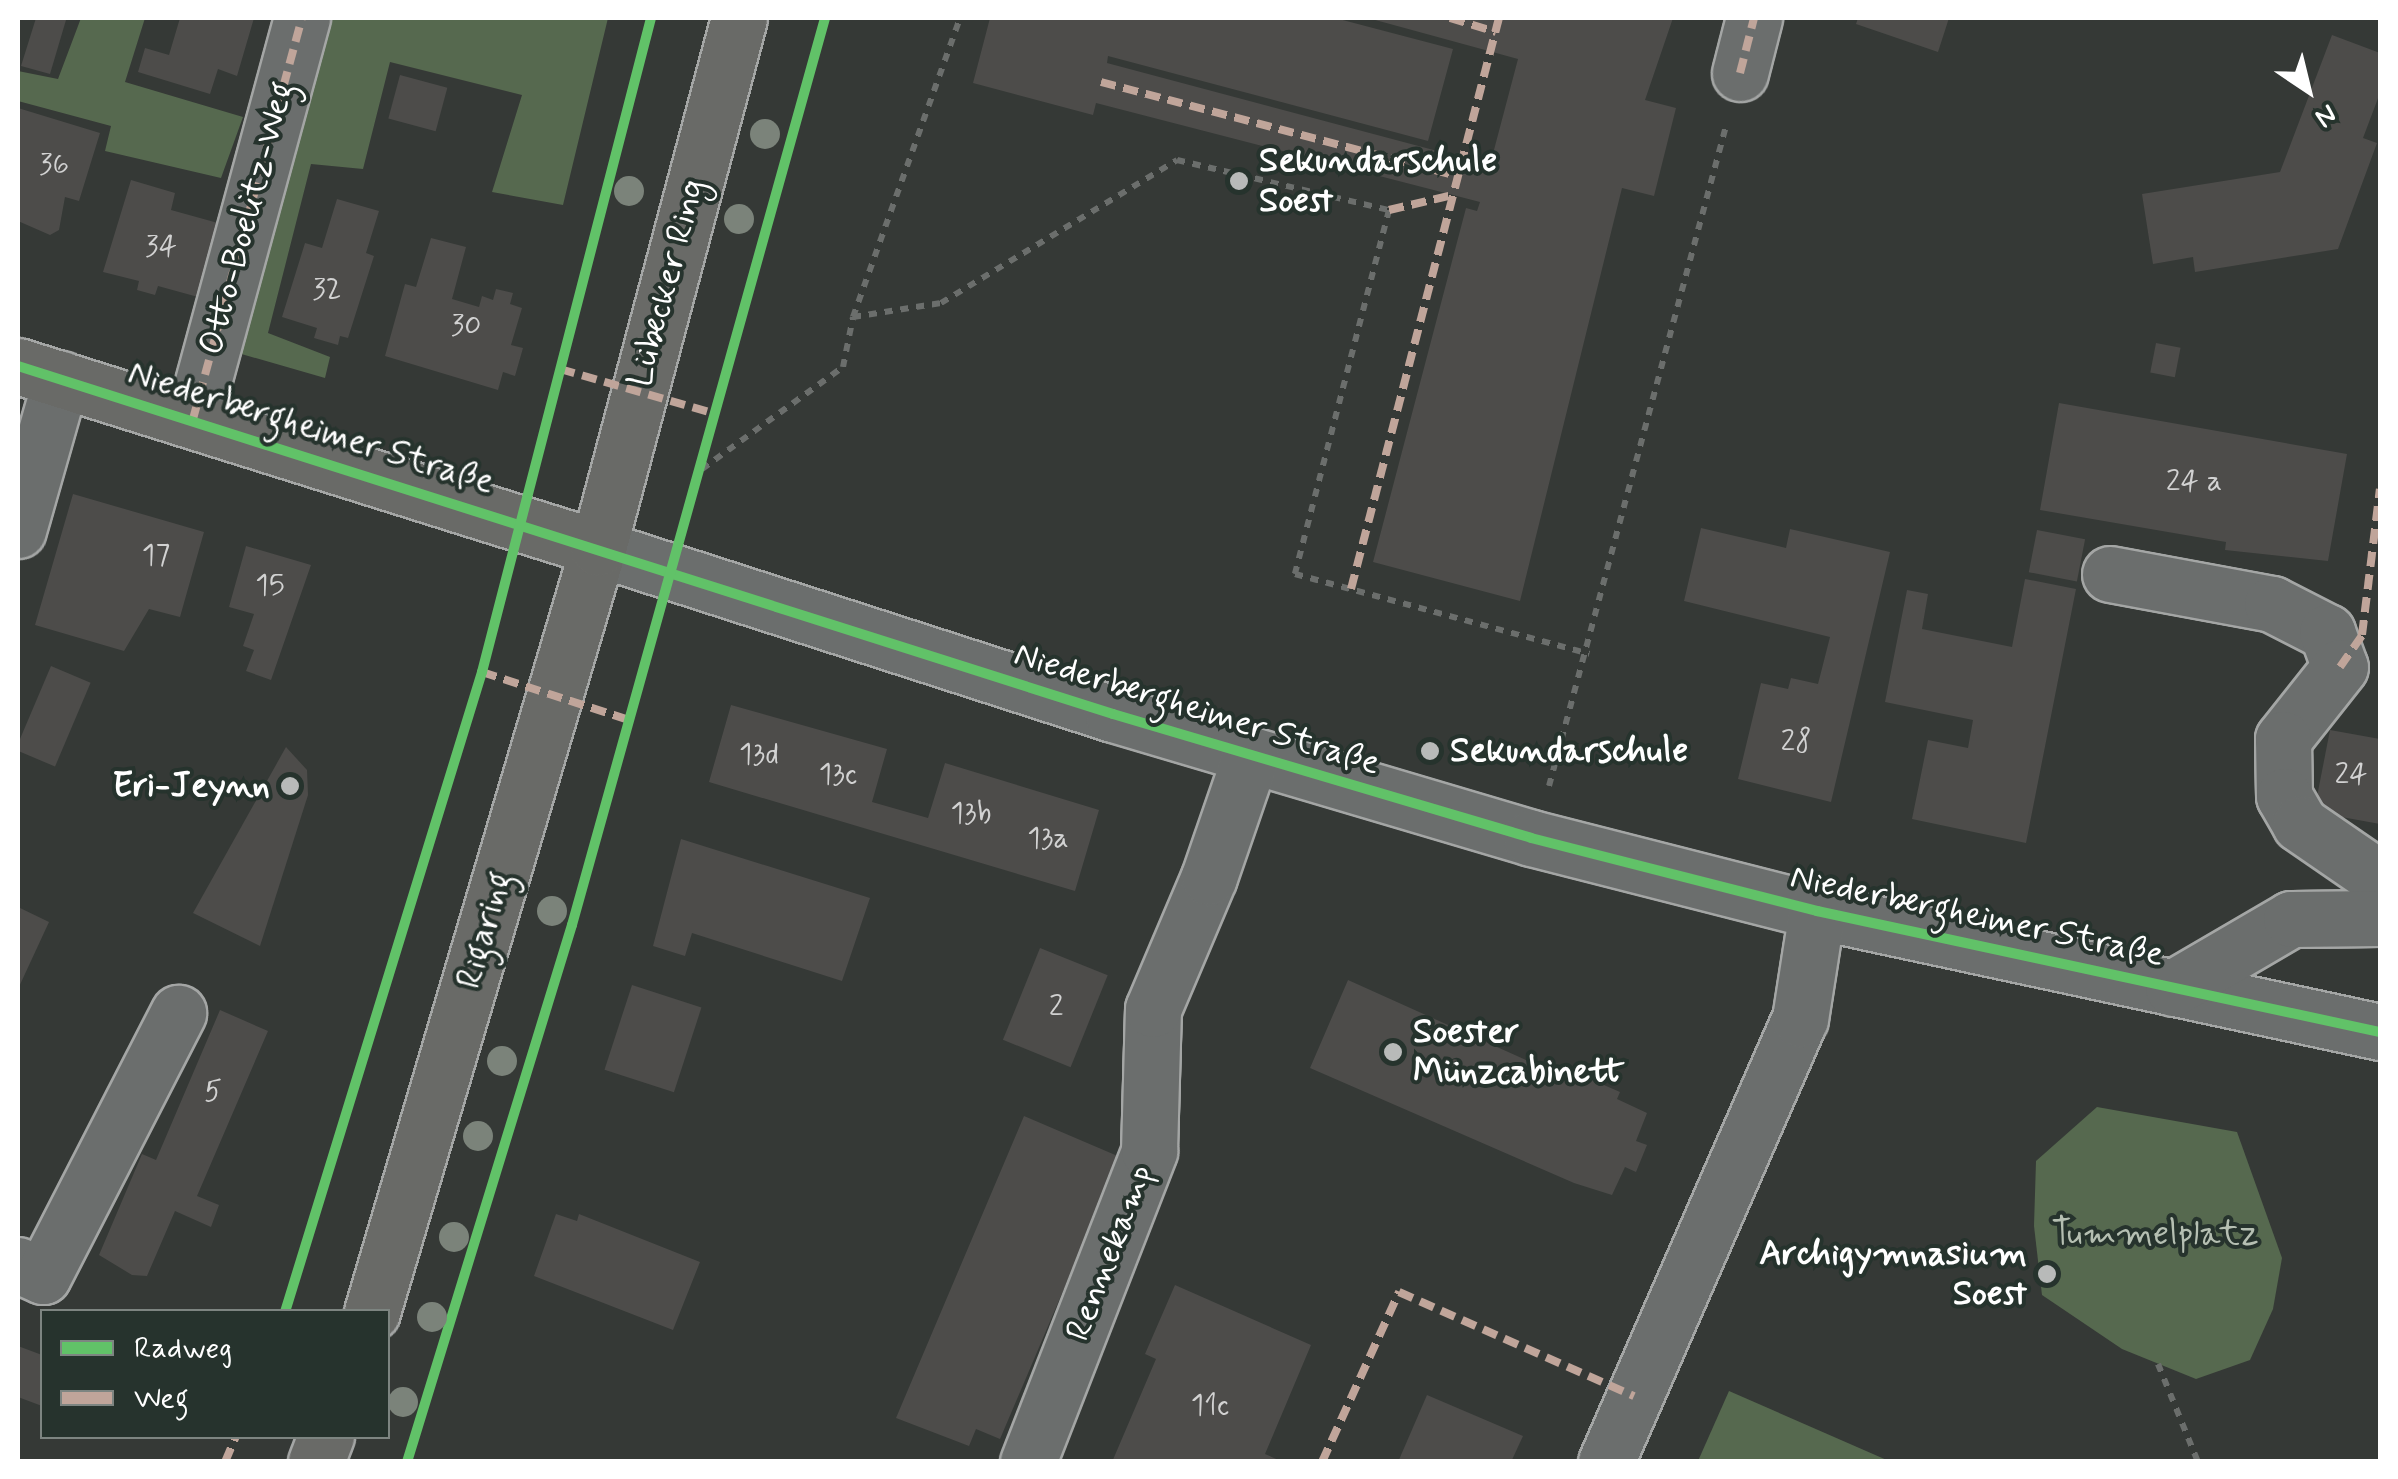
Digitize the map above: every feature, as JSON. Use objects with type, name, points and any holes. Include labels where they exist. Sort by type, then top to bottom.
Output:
[{"type":"main road","name":"Lübecker Ring","points":[[598,548],[739,18]]},
{"type":"main road","name":"Niederbergheimer Straße","points":[[40,373],[598,548]]},
{"type":"main road","name":"Rigaring","points":[[373,1309],[598,548]]},
{"type":"street","name":"Otto-Boelitz-Weg","points":[[192,419],[302,18]]},
{"type":"street","points":[[1740,73],[1754,18]]},
{"type":"street","points":[[18,530],[40,373]]},
{"type":"street","name":"Niederbergheimer Straße","points":[[598,548],[1251,755],[1530,838],[1817,911],[2380,1032]]},
{"type":"street","points":[[2110,574],[2272,604],[2327,632],[2340,667],[2283,740],[2284,796],[2300,824],[2380,880]]},
{"type":"street","name":"Rennekamp","points":[[1028,1462],[1149,1151],[1153,1009],[1210,877],[1251,755]]},
{"type":"street","name":"Niederbergheimer Straße","points":[[1606,1462],[1800,1020],[1817,911]]},
{"type":"street","points":[[2174,988],[2290,919],[2380,918]]},
{"type":"street","points":[[18,1265],[43,1276],[178,1012]]},
{"type":"path","points":[[702,469],[843,366],[853,317],[960,18]]},
{"type":"path","points":[[1566,740],[1740,73]]},
{"type":"path","points":[[853,317],[941,303],[1177,160],[1389,210],[1295,574],[1589,654]]},
{"type":"path","points":[[2158,1364],[2198,1462]]},
{"type":"green space","points":[[81,18],[145,18],[125,82],[243,117],[221,178],[105,151],[111,126],[18,101],[18,71],[58,79]]},
{"type":"green space","points":[[332,18],[608,18],[563,205],[492,192],[522,95],[390,62],[363,169],[311,164],[268,333],[330,357],[325,378],[231,351]]},
{"type":"green space","name":"Tummelplatz","points":[[2097,1107],[2237,1132],[2282,1258],[2273,1309],[2250,1360],[2196,1379],[2122,1349],[2042,1295],[2034,1226],[2036,1161]]},
{"type":"green space","points":[[1729,1391],[1889,1461],[1698,1461]]},
{"type":"building","points":[[36,18],[66,20],[50,74],[21,66]]},
{"type":"building","points":[[180,18],[254,18],[237,76],[218,69],[210,94],[138,72],[145,48],[169,55]]},
{"type":"building","points":[[990,18],[1335,18],[1453,49],[1428,141],[1108,56],[1107,63],[1490,165],[1518,59],[1368,18],[1673,18],[1645,100],[1676,108],[1654,196],[1622,188],[1520,601],[1373,562],[1466,208],[1477,211],[1480,202],[1096,103],[1093,115],[973,83]]},
{"type":"building","points":[[1858,18],[1949,18],[1938,52],[1856,24]]},
{"type":"building","points":[[2332,35],[2380,53],[2380,93],[2363,138],[2377,143],[2338,249],[2195,272],[2193,257],[2153,264],[2142,194],[2280,172]]},
{"type":"building","points":[[400,75],[447,88],[436,131],[388,118]]},
{"type":"building","points":[[18,108],[100,133],[79,201],[65,197],[59,230],[50,235],[18,221]]},
{"type":"building","points":[[131,180],[175,193],[171,210],[218,223],[198,297],[158,286],[155,295],[137,290],[139,281],[103,272]]},
{"type":"building","points":[[337,199],[379,211],[366,253],[374,256],[348,338],[340,336],[338,345],[314,338],[317,328],[282,317],[305,243],[322,248]]},
{"type":"building","points":[[431,238],[466,247],[452,299],[479,307],[482,296],[493,300],[496,289],[513,293],[510,304],[522,308],[511,345],[523,348],[515,376],[503,372],[498,390],[385,356],[405,284],[416,287]]},
{"type":"building","points":[[2156,343],[2181,348],[2175,377],[2150,372]]},
{"type":"building","points":[[2059,403],[2347,454],[2328,561],[2225,550],[2226,542],[2040,510]]},
{"type":"building","points":[[73,494],[204,532],[180,617],[149,609],[124,651],[35,625]]},
{"type":"building","points":[[1701,528],[1786,548],[1790,529],[1890,552],[1831,802],[1738,779],[1761,683],[1788,689],[1791,678],[1818,684],[1830,637],[1684,601]]},
{"type":"building","points":[[2037,530],[2085,539],[2077,582],[2029,572]]},
{"type":"building","points":[[246,546],[311,565],[271,680],[246,671],[254,650],[243,646],[254,614],[229,607]]},
{"type":"building","points":[[2025,579],[2076,589],[2026,843],[1912,819],[1928,740],[1968,748],[1973,720],[1885,702],[1907,590],[1928,594],[1922,629],[2012,647]]},
{"type":"building","points":[[51,666],[91,683],[55,767],[18,751]]},
{"type":"building","points":[[731,705],[887,749],[872,802],[928,818],[945,763],[1099,810],[1075,891],[709,782]]},
{"type":"building","points":[[2330,730],[2380,739],[2380,824],[2314,812]]},
{"type":"building","points":[[286,747],[307,770],[308,795],[260,946],[193,913]]},
{"type":"building","points":[[681,839],[870,898],[842,981],[692,933],[685,956],[653,946]]},
{"type":"building","points":[[18,907],[49,922],[18,989]]},
{"type":"building","points":[[1040,948],[1108,975],[1071,1067],[1003,1040]]},
{"type":"building","points":[[1348,980],[1577,1083],[1581,1075],[1620,1092],[1617,1099],[1647,1113],[1636,1141],[1647,1145],[1636,1172],[1625,1167],[1612,1195],[1574,1183],[1310,1068]]},
{"type":"building","points":[[632,985],[701,1008],[674,1092],[604,1070]]},
{"type":"building","points":[[220,1010],[268,1031],[197,1196],[219,1205],[211,1227],[175,1211],[147,1276],[132,1275],[99,1255],[142,1154],[156,1160]]},
{"type":"building","points":[[1024,1116],[1120,1157],[1000,1439],[976,1429],[969,1446],[896,1418]]},
{"type":"building","points":[[556,1214],[577,1221],[579,1214],[700,1262],[673,1330],[534,1276]]},
{"type":"building","points":[[1175,1285],[1311,1345],[1265,1454],[1283,1462],[1112,1462],[1156,1359],[1145,1354]]},
{"type":"building","points":[[18,1346],[40,1354],[40,1405],[18,1397]]},
{"type":"building","points":[[1427,1395],[1523,1436],[1511,1462],[1398,1462]]},
{"type":"marked path","points":[[193,419],[302,18]]},
{"type":"marked path","points":[[1450,18],[1496,32]]},
{"type":"marked path","points":[[1351,589],[1499,18]]},
{"type":"marked path","points":[[1740,73],[1754,18]]},
{"type":"marked path","points":[[1101,82],[1457,176]]},
{"type":"marked path","points":[[1389,210],[1453,195]]},
{"type":"marked path","points":[[560,369],[716,414]]},
{"type":"marked path","points":[[2340,667],[2362,635],[2380,489]]},
{"type":"marked path","points":[[482,672],[629,720]]},
{"type":"marked path","points":[[1322,1462],[1399,1292],[1634,1396]]},
{"type":"marked path","points":[[225,1462],[235,1439]]},
{"type":"cycle path","points":[[286,1309],[482,672],[651,18]]},
{"type":"cycle path","points":[[407,1462],[572,925],[825,18]]},
{"type":"cycle path","points":[[18,366],[1113,714],[1531,838],[1817,911],[2380,1032]]},
{"type":"place","name":"Sekundarschule Soest","points":[[1239,181]]},
{"type":"place","name":"Sekundarschule","points":[[1430,751]]},
{"type":"place","name":"Eri-Jeynn","points":[[290,786]]},
{"type":"place","name":"Soester Münzcabinett","points":[[1393,1052]]},
{"type":"place","name":"Archigymnasium Soest","points":[[2047,1274]]}]
